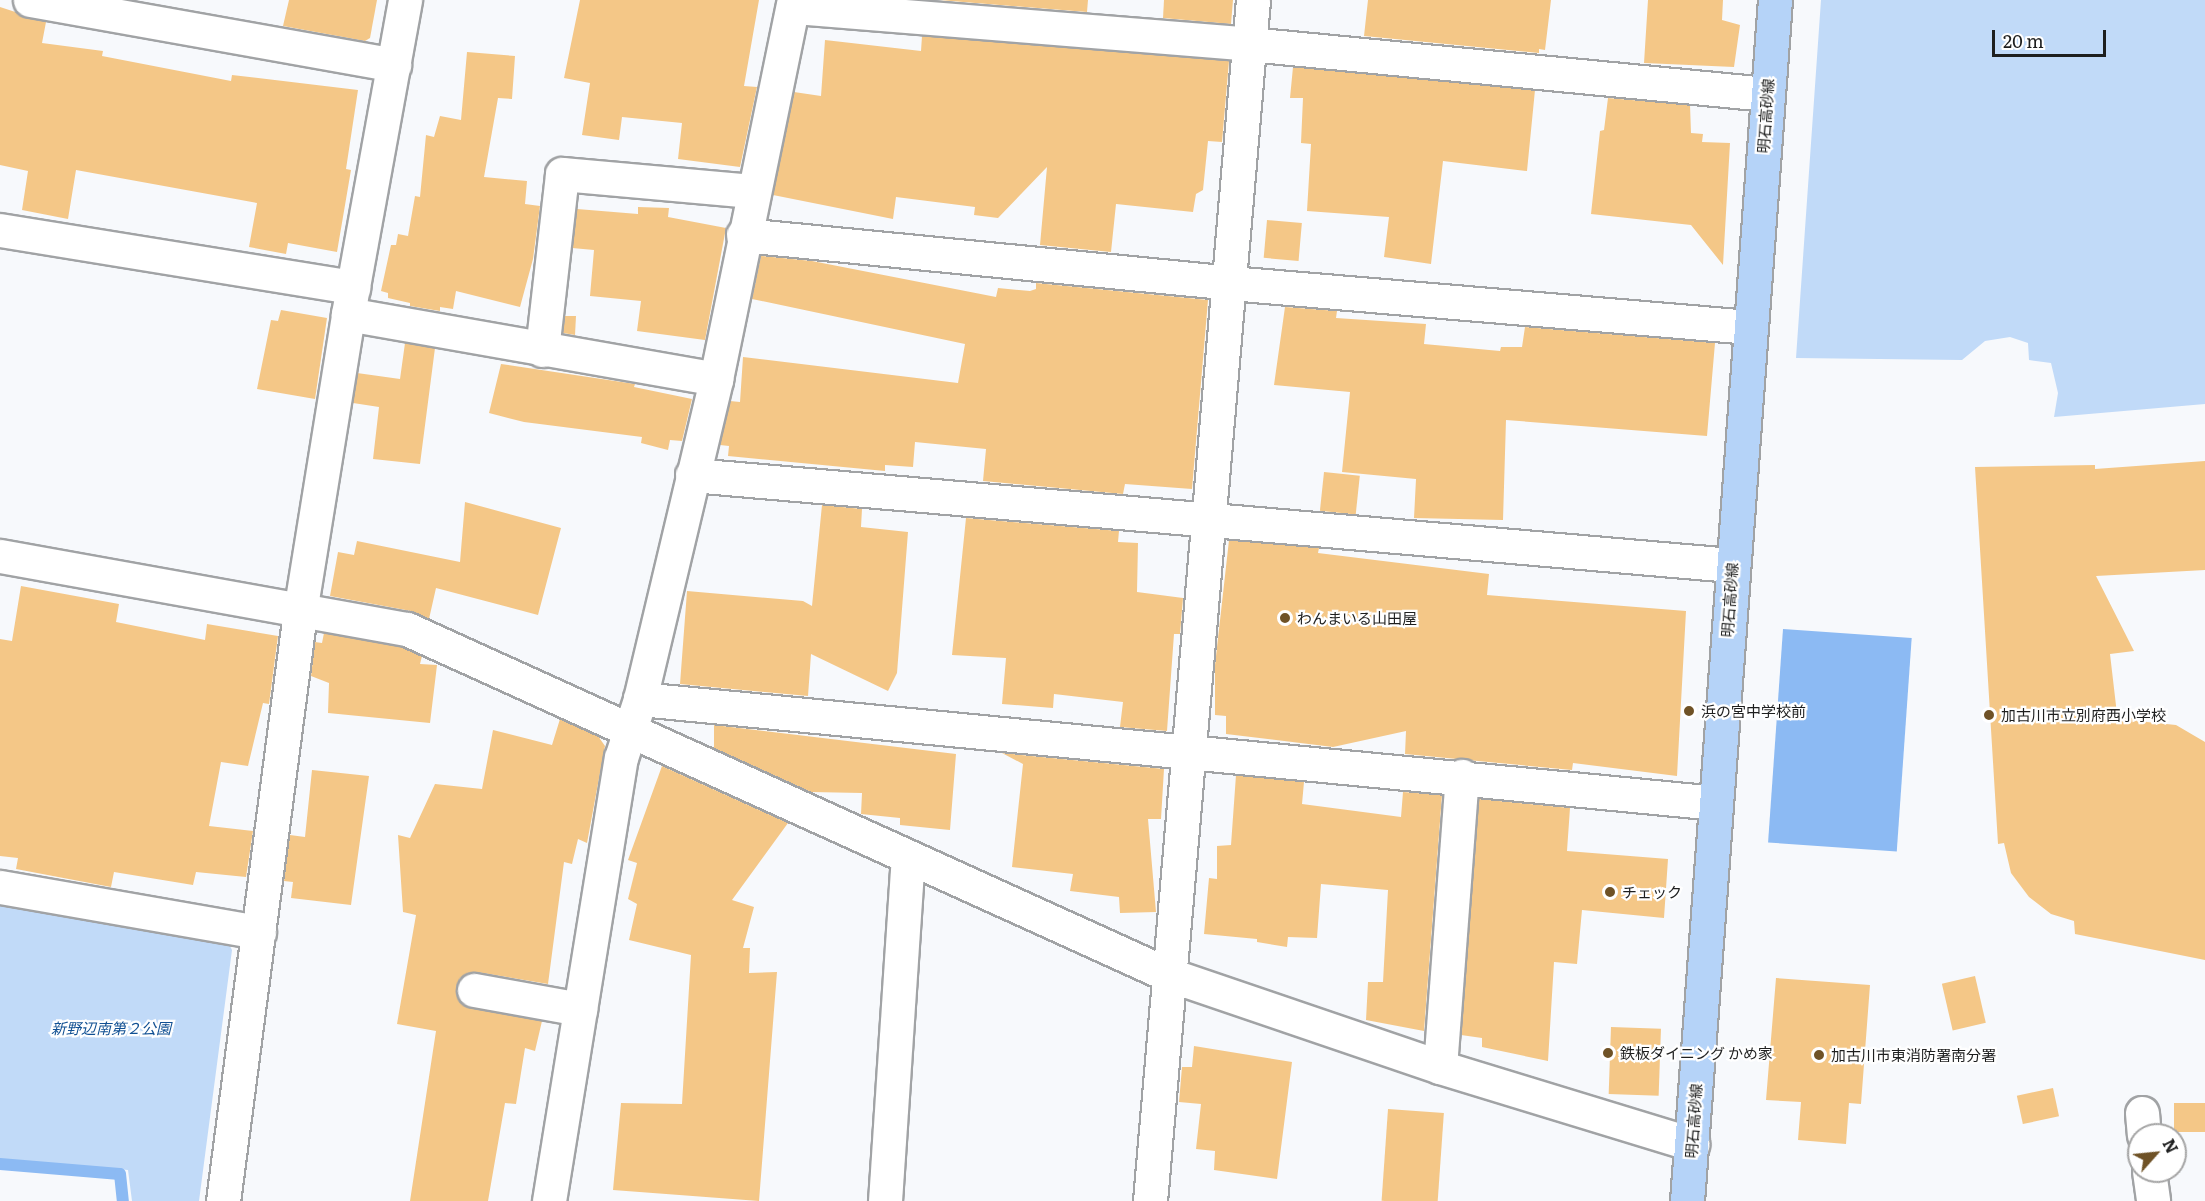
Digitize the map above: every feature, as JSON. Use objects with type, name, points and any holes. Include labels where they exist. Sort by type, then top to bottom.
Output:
[{"type":"main road","name":"明石高砂線","points":[[1687,1201],[1731,565],[1775,0]]},
{"type":"street","points":[[30,0],[394,66]]},
{"type":"street","points":[[223,1201],[300,612],[350,301],[405,0]]},
{"type":"street","points":[[1150,1201],[1186,750],[1230,283],[1253,0]]},
{"type":"street","points":[[549,1201],[621,758],[635,714],[716,379],[752,191],[794,4],[1249,44],[1766,94]]},
{"type":"street","points":[[542,350],[562,174],[752,191]]},
{"type":"street","points":[[0,230],[350,301],[542,350],[716,379]]},
{"type":"street","points":[[743,235],[1230,283],[1750,327]]},
{"type":"street","points":[[692,476],[1207,517],[1731,565]]},
{"type":"street","points":[[0,556],[300,612],[407,629],[635,714],[908,857],[1167,974],[1440,1068],[1692,1144]]},
{"type":"street","points":[[635,714],[1186,750],[1716,803]]},
{"type":"street","points":[[1440,1068],[1462,776]]},
{"type":"street","points":[[885,1201],[908,857]]},
{"type":"street","points":[[0,887],[259,932]]},
{"type":"street","points":[[474,990],[580,1009]]},
{"type":"street","points":[[2151,1183],[2153,1201]]},
{"type":"green space","points":[[1821,0],[2205,0],[2205,404],[2054,417],[2058,393],[2051,363],[2029,360],[2028,343],[2010,337],[1985,341],[1962,360],[1796,358]]},
{"type":"green space","name":"新野辺南第２公園","points":[[0,897],[223,933],[232,950],[199,1201],[132,1201],[128,1170],[0,1159]]},
{"type":"water","points":[[1783,629],[1912,638],[1897,851],[1768,842]]},
{"type":"building","points":[[289,0],[377,0],[370,38],[365,41],[283,26]]},
{"type":"building","points":[[580,0],[759,0],[744,86],[757,87],[740,167],[678,159],[682,123],[622,117],[619,140],[582,135],[590,83],[564,78]]},
{"type":"building","points":[[939,0],[1088,0],[1087,12]]},
{"type":"building","points":[[1164,0],[1233,0],[1231,24],[1163,18]]},
{"type":"building","points":[[1368,0],[1551,0],[1545,50],[1539,49],[1539,53],[1364,36]]},
{"type":"building","points":[[1648,0],[1723,0],[1722,20],[1740,25],[1734,67],[1644,63]]},
{"type":"building","points":[[0,7],[46,22],[42,43],[103,51],[102,56],[231,81],[232,75],[358,90],[346,169],[351,170],[337,252],[288,243],[286,254],[249,247],[257,203],[76,170],[68,219],[22,210],[28,171],[0,165]]},
{"type":"building","points":[[922,36],[1229,61],[1222,142],[1208,141],[1203,190],[1196,194],[1193,212],[1116,204],[1111,252],[1040,245],[1047,167],[998,218],[974,215],[975,207],[896,197],[893,219],[773,195],[794,92],[821,96],[825,40],[921,51]]},
{"type":"building","points":[[467,52],[515,56],[512,99],[498,98],[484,177],[527,181],[525,204],[540,206],[533,259],[520,307],[456,291],[453,309],[440,307],[440,311],[410,306],[410,303],[388,298],[388,293],[381,291],[391,245],[396,245],[398,234],[408,236],[415,196],[420,197],[426,135],[434,137],[440,116],[461,120]]},
{"type":"building","points":[[1293,67],[1535,90],[1527,171],[1443,161],[1431,264],[1384,257],[1389,217],[1307,211],[1311,144],[1301,143],[1303,98],[1290,98]]},
{"type":"building","points":[[1608,98],[1690,105],[1691,133],[1703,134],[1702,142],[1730,143],[1723,265],[1691,225],[1591,214],[1600,131],[1604,130]]},
{"type":"building","points":[[638,207],[669,208],[668,217],[726,228],[705,340],[637,331],[641,301],[590,296],[594,250],[572,248],[577,209],[638,214]]},
{"type":"building","points":[[1267,220],[1302,223],[1299,261],[1264,258]]},
{"type":"building","points":[[761,256],[812,261],[996,297],[998,288],[1030,291],[1036,289],[1036,283],[1208,300],[1192,489],[1125,484],[1123,494],[983,481],[986,449],[915,442],[913,467],[885,465],[885,471],[728,456],[729,446],[720,445],[730,401],[740,402],[743,357],[958,383],[965,344],[752,299]]},
{"type":"building","points":[[1285,307],[1337,311],[1336,318],[1426,324],[1424,344],[1500,351],[1501,347],[1522,347],[1525,327],[1715,343],[1707,436],[1506,420],[1503,520],[1414,518],[1416,479],[1342,472],[1350,392],[1274,385]]},
{"type":"building","points":[[281,310],[327,318],[315,399],[257,389],[271,320],[278,321]]},
{"type":"building","points":[[565,316],[576,316],[575,335],[563,333]]},
{"type":"building","points":[[405,343],[435,348],[420,464],[373,459],[379,407],[353,403],[357,373],[400,379]]},
{"type":"building","points":[[501,364],[635,384],[634,387],[692,399],[682,441],[670,440],[668,450],[641,443],[642,437],[524,422],[489,413]]},
{"type":"building","points":[[2205,461],[2205,570],[2096,576],[2134,651],[2110,654],[2117,714],[2147,722],[2176,725],[2205,742],[2205,960],[2075,934],[2074,921],[2051,914],[2029,897],[2011,873],[2004,843],[1998,844],[1975,467],[2095,465],[2095,469]]},
{"type":"building","points":[[1324,472],[1360,476],[1356,515],[1320,511]]},
{"type":"building","points":[[465,502],[561,528],[538,615],[436,588],[429,619],[411,611],[330,596],[338,552],[354,555],[357,541],[460,562]]},
{"type":"building","points":[[822,505],[862,509],[861,527],[908,532],[897,673],[888,691],[811,654],[808,696],[680,684],[687,591],[803,601],[812,606]]},
{"type":"building","points":[[966,518],[1119,531],[1118,542],[1138,543],[1137,592],[1183,598],[1180,634],[1174,634],[1167,731],[1120,727],[1123,702],[1054,694],[1053,708],[1002,704],[1006,658],[952,655]]},
{"type":"building","points":[[1229,540],[1319,548],[1318,553],[1489,574],[1487,595],[1686,611],[1677,776],[1573,763],[1572,770],[1405,754],[1406,731],[1333,747],[1226,734],[1226,716],[1215,715],[1215,665]]},
{"type":"building","points":[[21,586],[119,604],[116,622],[205,640],[207,624],[278,636],[269,704],[263,703],[248,766],[221,762],[209,826],[253,831],[246,877],[196,872],[193,885],[114,872],[111,887],[16,869],[18,858],[0,856],[0,639],[12,641]]},
{"type":"building","points":[[324,633],[401,647],[422,656],[420,664],[437,665],[430,723],[328,713],[329,683],[311,676],[315,642],[322,643]]},
{"type":"building","points":[[560,719],[598,736],[605,746],[587,843],[578,839],[572,864],[564,862],[548,984],[477,972],[460,978],[456,987],[457,997],[470,1008],[542,1021],[535,1051],[525,1048],[516,1104],[505,1103],[488,1201],[410,1201],[436,1031],[397,1024],[416,915],[403,912],[398,835],[410,838],[435,784],[482,789],[493,730],[552,745]]},
{"type":"building","points":[[714,725],[956,754],[950,830],[900,825],[900,818],[861,814],[862,793],[811,792],[714,748]]},
{"type":"building","points":[[1002,753],[1164,769],[1161,819],[1148,819],[1156,912],[1120,913],[1119,897],[1070,891],[1073,874],[1012,867],[1023,764]]},
{"type":"building","points":[[662,766],[788,823],[732,900],[754,907],[743,948],[750,948],[749,973],[777,972],[759,1201],[613,1190],[621,1103],[682,1104],[691,955],[629,940],[637,904],[628,899],[637,863],[628,860]]},
{"type":"building","points":[[312,770],[369,776],[351,905],[291,898],[293,882],[284,881],[290,835],[305,837]]},
{"type":"building","points":[[1236,775],[1304,782],[1302,804],[1401,817],[1403,792],[1442,795],[1424,1031],[1366,1020],[1368,982],[1383,982],[1388,890],[1321,884],[1317,938],[1288,937],[1287,947],[1257,942],[1257,939],[1204,934],[1209,878],[1217,879],[1217,846],[1231,845]]},
{"type":"building","points":[[1479,799],[1570,808],[1567,851],[1668,859],[1664,918],[1582,910],[1577,964],[1554,962],[1548,1061],[1482,1047],[1482,1038],[1461,1035]]},
{"type":"building","points":[[1975,976],[1986,1023],[1953,1030],[1942,984]]},
{"type":"building","points":[[1776,978],[1870,985],[1861,1104],[1849,1103],[1846,1144],[1798,1140],[1801,1102],[1766,1100]]},
{"type":"building","points":[[1611,1027],[1661,1029],[1659,1096],[1609,1094]]},
{"type":"building","points":[[1194,1046],[1292,1062],[1277,1179],[1214,1170],[1215,1151],[1196,1149],[1201,1104],[1179,1102],[1182,1067],[1192,1067]]},
{"type":"building","points":[[2053,1088],[2059,1116],[2023,1124],[2017,1096]]},
{"type":"building","points":[[2174,1103],[2205,1103],[2205,1132],[2187,1132],[2187,1123],[2174,1123]]},
{"type":"building","points":[[1388,1109],[1444,1113],[1438,1201],[1382,1201]]},
{"type":"waterway","points":[[0,1164],[120,1174],[123,1201]]},
{"type":"place","name":"わんまいる山田屋","points":[[1285,618]]},
{"type":"place","name":"浜の宮中学校前","points":[[1689,711]]},
{"type":"place","name":"加古川市立別府西小学校","points":[[1989,715]]},
{"type":"place","name":"チェック","points":[[1610,892]]},
{"type":"place","name":"鉄板ダイニング かめ家","points":[[1608,1053]]},
{"type":"place","name":"加古川市東消防署南分署","points":[[1819,1055]]}]
